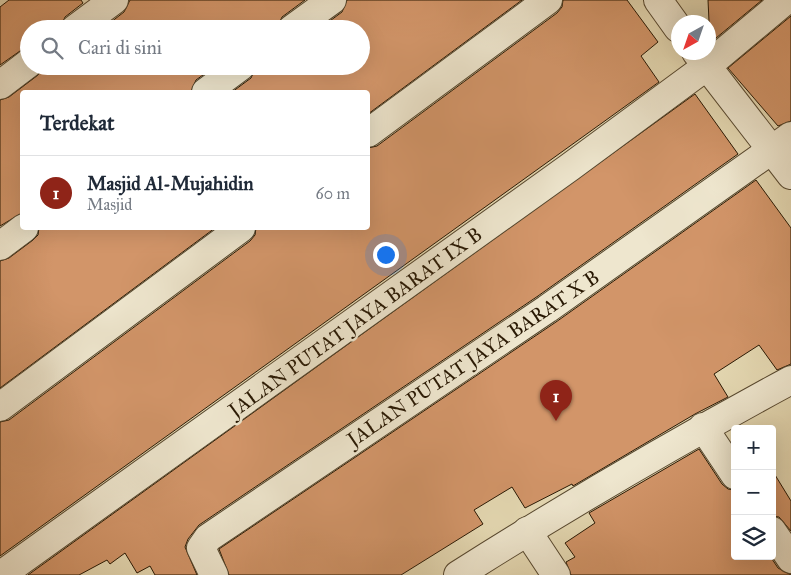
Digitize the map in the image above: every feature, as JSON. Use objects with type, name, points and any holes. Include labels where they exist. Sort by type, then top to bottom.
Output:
[{"type":"street","points":[[87,20],[114,0]]},
{"type":"street","points":[[304,20],[332,0]]},
{"type":"street","points":[[370,132],[548,0]]},
{"type":"street","points":[[658,0],[671,18]]},
{"type":"street","name":"JALAN PUTAT JAYA BARAT IX B","points":[[716,49],[786,0]]},
{"type":"street","points":[[701,60],[781,144],[791,175]]},
{"type":"street","name":"JALAN PUTAT JAYA BARAT IX B","points":[[1,575],[701,60]]},
{"type":"street","points":[[0,85],[20,70]]},
{"type":"street","points":[[209,90],[229,75]]},
{"type":"street","name":"JALAN PUTAT JAYA BARAT X B","points":[[214,575],[202,551],[201,546],[205,541],[539,315],[781,144]]},
{"type":"street","points":[[0,246],[21,230]]},
{"type":"street","points":[[0,407],[238,230]]},
{"type":"street","points":[[458,575],[527,531],[703,427],[791,380]]},
{"type":"street","points":[[703,427],[732,470]]},
{"type":"street","points":[[527,531],[556,575]]},
{"type":"street","points":[[776,537],[791,559]]},
{"type":"building","points":[[9,0],[81,0],[83,3],[64,20],[20,20],[20,51],[0,65],[0,7]]},
{"type":"building","points":[[130,0],[305,0],[282,17],[281,20],[114,20],[124,12]]},
{"type":"building","points":[[347,0],[522,0],[370,113],[370,90],[235,90],[252,75],[370,75],[370,20],[331,20],[342,12]]},
{"type":"building","points":[[563,0],[627,0],[658,42],[641,56],[659,82],[0,556],[0,422],[9,420],[250,241],[255,235],[256,230],[370,230],[370,148],[377,146],[557,13],[562,7]]},
{"type":"building","points":[[708,0],[762,0],[716,38],[716,15],[709,15]]},
{"type":"building","points":[[791,16],[791,121],[778,126],[728,68]]},
{"type":"building","points":[[38,75],[203,75],[196,80],[192,90],[20,90],[20,214],[0,226],[0,100],[9,97]]},
{"type":"building","points":[[695,94],[738,154],[538,296],[199,525],[188,539],[185,547],[197,575],[155,575],[150,566],[137,573],[125,553],[110,564],[107,560],[79,575],[28,575]]},
{"type":"building","points":[[756,180],[791,228],[791,364],[777,370],[759,345],[714,374],[728,397],[695,414],[573,486],[572,484],[525,508],[512,487],[474,510],[483,524],[401,575],[229,575],[219,549],[556,322]]},
{"type":"building","points":[[39,230],[212,230],[0,388],[0,261],[9,258],[38,235]]},
{"type":"building","points":[[699,449],[722,484],[731,489],[731,560],[773,560],[778,568],[791,575],[571,575],[566,562],[575,557],[565,543],[595,523],[589,513]]},
{"type":"building","points":[[776,477],[791,501],[791,531],[779,517],[776,517]]},
{"type":"place","name":"Masjid Al-Mujahidin","points":[[556,421]]}]
